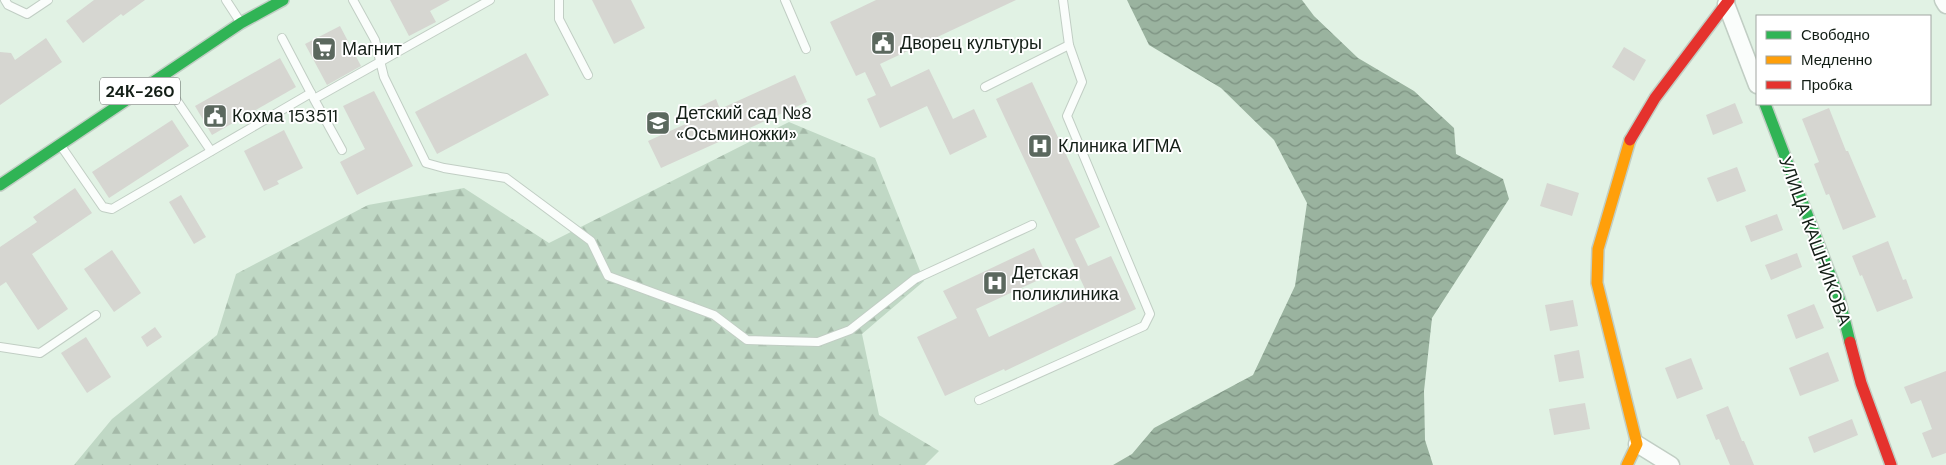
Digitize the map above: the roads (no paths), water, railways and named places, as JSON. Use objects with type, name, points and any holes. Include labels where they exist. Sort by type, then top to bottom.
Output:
[{"type":"street","name":"24К-260","points":[[0,185],[241,24],[282,0]]},
{"type":"street","points":[[1943,0],[1946,5]]},
{"type":"street","points":[[1728,2],[1756,82]]},
{"type":"street","points":[[1627,465],[1637,444],[1597,283],[1598,249],[1630,141],[1655,98],[1728,2]]},
{"type":"street","name":"УЛИЦА КАШНИКОВА","points":[[1765,105],[1839,298],[1861,383],[1891,465]]},
{"type":"street","points":[[1637,444],[1671,465]]},
{"type":"lane","points":[[5,0],[8,5],[27,14],[48,0]]},
{"type":"lane","points":[[226,0],[241,24]]},
{"type":"lane","points":[[353,0],[375,40],[384,77],[426,163],[444,168],[506,178],[591,241],[608,276],[714,315],[747,340],[818,342],[850,330],[915,279],[1032,224]]},
{"type":"lane","points":[[60,144],[103,207],[112,209],[211,151],[313,96],[372,68],[380,61],[490,0]]},
{"type":"lane","points":[[559,0],[559,19],[588,75]]},
{"type":"lane","points":[[784,0],[806,49]]},
{"type":"lane","points":[[979,400],[1144,326],[1150,314],[1067,116],[1082,82],[1069,45],[1063,0]]},
{"type":"lane","points":[[282,38],[342,150]]},
{"type":"lane","points":[[985,87],[1069,45]]},
{"type":"lane","points":[[161,77],[211,151]]},
{"type":"lane","points":[[0,347],[40,352],[96,315]]},
{"type":"water","points":[[1127,0],[1302,0],[1314,16],[1358,58],[1414,91],[1454,128],[1456,154],[1503,179],[1509,199],[1432,318],[1424,391],[1425,440],[1433,465],[1113,465],[1132,454],[1154,428],[1253,375],[1295,286],[1307,203],[1274,140],[1221,88],[1149,45]]},
{"type":"place","name":"Дворец культуры","points":[[883,43]]},
{"type":"place","name":"Магнит","points":[[324,49]]},
{"type":"place","name":"Кохма 153511","points":[[215,116]]},
{"type":"place","name":"Детский сад №8 «Осьминожки»","points":[[658,123]]},
{"type":"place","name":"Клиника ИГМА","points":[[1040,146]]},
{"type":"place","name":"Детская поликлиника","points":[[995,283]]}]
